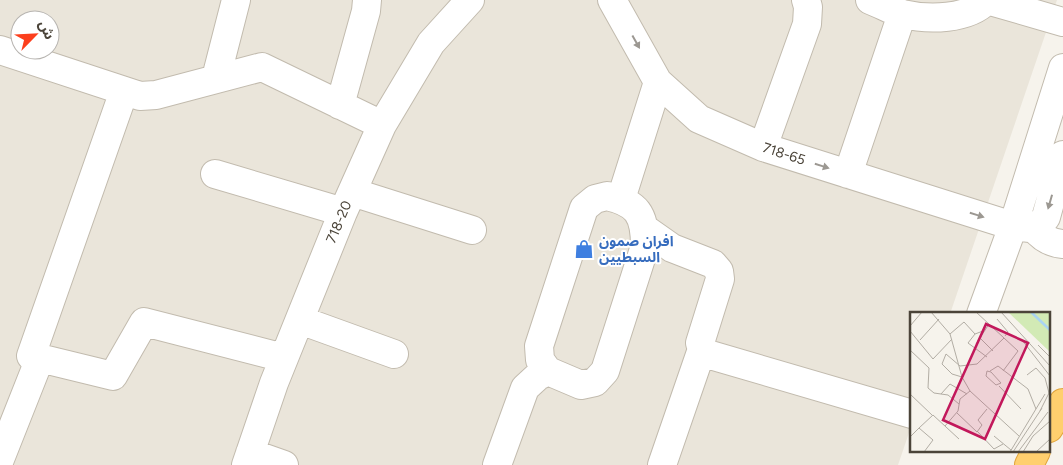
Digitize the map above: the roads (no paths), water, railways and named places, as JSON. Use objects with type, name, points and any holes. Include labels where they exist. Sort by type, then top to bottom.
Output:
[{"type":"highway","points":[[1050,426],[1063,403]]},
{"type":"highway","points":[[1029,465],[1036,452]]},
{"type":"street","points":[[216,78],[236,0]]},
{"type":"street","points":[[340,105],[366,10],[367,0]]},
{"type":"street","name":"718-20","points":[[248,459],[284,358],[382,125],[431,43],[470,0]]},
{"type":"street","name":"718-65","points":[[612,0],[658,82],[699,119],[763,147],[1023,227],[1052,242],[1063,244]]},
{"type":"street","points":[[763,147],[807,24],[808,8],[806,0]]},
{"type":"street","points":[[870,0],[902,14],[928,17],[957,16],[980,7],[987,0],[1063,22]]},
{"type":"street","points":[[848,174],[902,14]]},
{"type":"street","points":[[0,50],[140,96],[156,95],[262,67],[382,125]]},
{"type":"street","points":[[982,312],[1023,227],[1063,68]]},
{"type":"street","points":[[621,199],[658,82]]},
{"type":"street","points":[[124,91],[31,356],[113,376],[144,322],[284,358]]},
{"type":"street","points":[[1023,227],[1043,222],[1046,217],[1063,155]]},
{"type":"street","points":[[215,174],[472,230]]},
{"type":"street","points":[[645,229],[645,246],[605,371],[595,382],[582,385],[548,371],[540,360],[539,346],[584,208],[595,199],[606,196],[621,199],[633,206],[645,229],[672,248],[713,264],[719,272],[720,279],[700,343],[707,354],[910,413]]},
{"type":"street","points":[[300,320],[394,354]]},
{"type":"street","points":[[662,465],[702,348]]},
{"type":"street","points":[[0,459],[40,358]]},
{"type":"street","points":[[497,465],[526,388],[538,376],[548,371]]},
{"type":"street","points":[[248,459],[284,465]]},
{"type":"place","name":"افران صمون السبطيين","points":[[584,249]]}]
